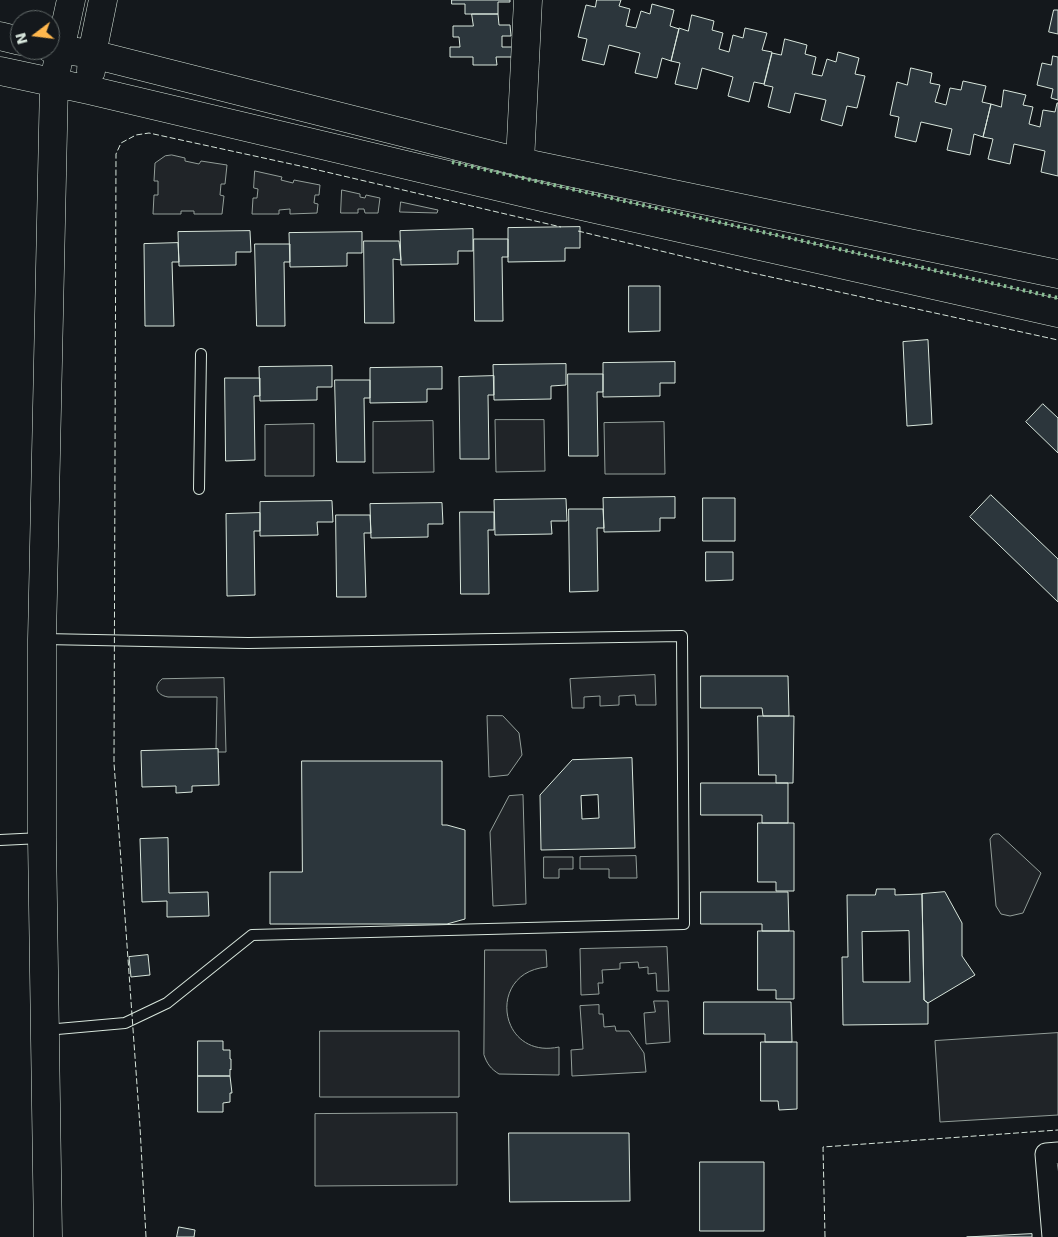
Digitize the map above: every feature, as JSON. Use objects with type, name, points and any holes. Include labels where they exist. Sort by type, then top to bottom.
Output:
[{"type":"main road","points":[[60,34],[71,0]]},
{"type":"main road","points":[[89,90],[92,54],[103,0]]},
{"type":"main road","points":[[520,162],[528,0]]},
{"type":"main road","points":[[60,50],[92,54],[520,162],[1058,274]]},
{"type":"main road","points":[[48,1237],[42,838],[42,639],[55,60]]},
{"type":"main road","points":[[0,71],[89,90],[560,201],[1058,312]]},
{"type":"street","points":[[1053,1237],[1046,1154],[1058,1153]]},
{"type":"lane","points":[[200,489],[201,354]]},
{"type":"lane","points":[[42,639],[248,643],[682,636],[684,924],[252,935],[167,1003],[142,1015],[125,1022],[45,1030]]},
{"type":"lane","points":[[0,840],[42,838]]},
{"type":"shaded area","points":[[172,155],[185,158],[185,161],[199,164],[201,161],[227,165],[225,184],[221,184],[220,195],[224,196],[222,214],[194,214],[194,211],[181,211],[181,214],[153,214],[154,195],[158,195],[158,181],[154,181],[155,163],[165,156]]},
{"type":"shaded area","points":[[255,171],[282,177],[281,180],[293,183],[294,180],[320,185],[319,195],[315,195],[314,203],[318,204],[317,213],[290,214],[290,209],[279,210],[279,214],[252,214],[253,198],[257,198],[258,189],[254,188]]},
{"type":"shaded area","points":[[342,190],[360,194],[360,197],[365,198],[366,195],[380,198],[378,213],[365,213],[364,209],[358,209],[358,213],[341,213]]},
{"type":"shaded area","points":[[401,202],[438,210],[437,213],[400,212]]},
{"type":"shaded area","points":[[495,420],[544,420],[545,471],[496,472]]},
{"type":"shaded area","points":[[433,421],[434,472],[373,473],[373,422]]},
{"type":"shaded area","points":[[664,422],[665,474],[605,474],[604,423]]},
{"type":"shaded area","points":[[314,424],[314,476],[265,476],[265,425]]},
{"type":"shaded area","points":[[655,675],[656,705],[636,705],[635,695],[619,696],[619,705],[600,706],[600,696],[584,697],[584,708],[572,708],[570,679]]},
{"type":"shaded area","points":[[224,678],[226,752],[218,752],[218,749],[216,749],[217,697],[168,697],[158,692],[157,684],[162,679]]},
{"type":"shaded area","points":[[487,716],[503,716],[519,733],[522,755],[508,775],[489,777]]},
{"type":"shaded area","points":[[523,795],[526,904],[493,906],[490,832],[509,796]]},
{"type":"shaded area","points":[[999,834],[1041,873],[1023,913],[1010,916],[1001,914],[996,906],[990,839]]},
{"type":"shaded area","points":[[636,856],[637,878],[609,878],[609,869],[580,869],[580,857]]},
{"type":"shaded area","points":[[544,857],[573,857],[573,869],[559,869],[559,878],[544,878]]},
{"type":"shaded area","points":[[667,947],[669,991],[657,991],[656,973],[648,974],[648,967],[639,968],[638,962],[620,963],[620,969],[602,970],[603,983],[598,983],[599,994],[581,995],[580,949]]},
{"type":"shaded area","points":[[485,950],[546,950],[547,967],[528,972],[515,983],[508,998],[507,1014],[512,1029],[523,1041],[538,1048],[559,1047],[559,1075],[499,1074],[488,1064],[484,1055]]},
{"type":"shaded area","points":[[654,1001],[668,1001],[670,1042],[646,1044],[644,1013],[655,1012]]},
{"type":"shaded area","points":[[599,1005],[599,1014],[603,1014],[604,1027],[615,1026],[616,1031],[629,1031],[644,1053],[646,1072],[572,1076],[571,1050],[583,1049],[580,1006]]},
{"type":"shaded area","points":[[320,1031],[459,1031],[459,1097],[320,1097]]},
{"type":"shaded area","points":[[1058,1033],[1058,1115],[940,1122],[935,1041]]},
{"type":"shaded area","points":[[457,1113],[457,1185],[315,1186],[315,1114]]},
{"type":"building","points":[[452,0],[510,0],[510,2],[498,2],[498,14],[465,14],[465,4],[452,4]]},
{"type":"building","points":[[597,0],[621,0],[619,6],[630,9],[626,26],[636,28],[641,11],[650,14],[652,4],[674,10],[670,26],[679,29],[671,61],[662,58],[657,78],[635,73],[640,53],[609,45],[604,65],[582,60],[587,39],[578,37],[586,5],[595,7]]},
{"type":"building","points":[[1054,10],[1058,10],[1058,34],[1049,32]]},
{"type":"building","points":[[472,14],[498,14],[499,25],[510,25],[511,36],[502,36],[502,47],[516,47],[516,57],[496,57],[497,65],[473,65],[473,57],[450,57],[450,47],[460,47],[459,37],[453,37],[453,26],[473,26]]},
{"type":"building","points":[[692,15],[714,21],[712,30],[723,33],[719,49],[729,52],[733,35],[743,38],[745,28],[767,33],[762,50],[772,52],[764,84],[754,82],[749,102],[728,96],[733,77],[702,68],[697,89],[675,84],[680,63],[671,61],[679,28],[688,31]]},
{"type":"building","points":[[785,39],[807,45],[805,54],[816,57],[812,74],[822,76],[827,59],[836,62],[838,52],[859,58],[855,74],[865,76],[857,108],[847,106],[842,126],[821,120],[826,100],[795,93],[790,113],[768,107],[773,87],[764,85],[772,53],[781,55]]},
{"type":"building","points":[[1053,56],[1058,57],[1058,100],[1051,98],[1053,89],[1037,85],[1042,63],[1051,65]]},
{"type":"building","points":[[911,68],[932,73],[930,83],[940,85],[935,102],[946,105],[950,88],[961,90],[963,81],[986,86],[982,102],[991,104],[983,137],[974,134],[970,155],[947,150],[952,129],[921,122],[916,142],[895,137],[899,117],[890,115],[897,82],[907,85]]},
{"type":"building","points":[[1004,90],[1026,95],[1023,105],[1033,107],[1029,124],[1040,127],[1043,110],[1055,112],[1058,103],[1058,176],[1041,172],[1045,151],[1014,144],[1010,164],[988,159],[993,139],[983,137],[991,104],[1001,107]]},
{"type":"building","points":[[580,227],[580,248],[565,248],[565,261],[508,262],[508,228]]},
{"type":"building","points":[[473,229],[473,251],[458,251],[458,264],[401,265],[400,231]]},
{"type":"building","points":[[250,231],[251,252],[236,252],[236,265],[179,266],[178,232]]},
{"type":"building","points":[[362,232],[362,253],[347,253],[347,266],[290,267],[289,233]]},
{"type":"building","points":[[474,239],[508,239],[508,257],[502,257],[503,321],[475,321]]},
{"type":"building","points":[[364,241],[399,241],[401,260],[393,259],[394,323],[365,323]]},
{"type":"building","points":[[178,243],[179,262],[172,262],[174,326],[145,326],[144,244]]},
{"type":"building","points":[[255,244],[290,244],[290,262],[284,262],[285,326],[257,326]]},
{"type":"building","points":[[629,286],[660,286],[660,331],[629,332]]},
{"type":"building","points":[[928,340],[932,424],[907,426],[903,342]]},
{"type":"building","points":[[675,362],[675,383],[660,383],[660,396],[603,397],[603,363]]},
{"type":"building","points":[[566,364],[566,385],[551,386],[551,399],[494,400],[493,365]]},
{"type":"building","points":[[332,366],[332,387],[317,387],[317,400],[260,401],[259,367]]},
{"type":"building","points":[[442,367],[442,389],[427,389],[427,402],[370,403],[370,368]]},
{"type":"building","points":[[568,374],[603,374],[603,392],[597,392],[598,456],[569,456]]},
{"type":"building","points":[[494,376],[494,395],[488,395],[489,459],[460,459],[459,377]]},
{"type":"building","points":[[225,378],[260,378],[260,396],[254,396],[255,460],[226,461]]},
{"type":"building","points":[[335,380],[370,380],[370,398],[364,398],[365,462],[337,462]]},
{"type":"building","points":[[1043,404],[1058,418],[1058,453],[1026,422]]},
{"type":"building","points":[[991,495],[1058,559],[1058,602],[970,517]]},
{"type":"building","points":[[675,497],[675,518],[660,518],[660,531],[604,532],[603,498]]},
{"type":"building","points":[[703,498],[735,498],[735,541],[703,541]]},
{"type":"building","points":[[566,499],[567,521],[551,521],[552,534],[495,535],[494,500]]},
{"type":"building","points":[[332,501],[333,522],[317,522],[318,535],[260,536],[260,502]]},
{"type":"building","points":[[442,503],[443,524],[428,524],[428,537],[371,538],[370,504]]},
{"type":"building","points":[[569,509],[603,509],[604,528],[597,528],[598,591],[570,592]]},
{"type":"building","points":[[460,512],[494,512],[494,530],[488,530],[489,594],[461,594]]},
{"type":"building","points":[[260,513],[260,531],[254,531],[255,595],[227,596],[226,514]]},
{"type":"building","points":[[336,515],[370,515],[371,533],[364,533],[366,597],[337,597]]},
{"type":"building","points":[[706,552],[733,552],[733,580],[706,581]]},
{"type":"building","points":[[701,676],[788,676],[789,716],[763,716],[762,708],[701,708]]},
{"type":"building","points":[[758,716],[794,716],[793,783],[776,783],[776,775],[759,775]]},
{"type":"building","points":[[218,749],[219,785],[192,786],[192,792],[176,793],[176,786],[142,787],[141,751]]},
{"type":"building","points":[[632,758],[635,848],[541,850],[540,795],[572,760]],"holes":[[[598,795],[599,818],[582,819],[581,796]]]},
{"type":"building","points":[[302,761],[442,761],[442,825],[465,830],[465,919],[447,924],[270,924],[270,872],[302,872]]},
{"type":"building","points":[[701,783],[788,783],[788,823],[762,823],[762,815],[701,815]]},
{"type":"building","points":[[758,823],[794,823],[794,891],[776,891],[776,882],[758,882]]},
{"type":"building","points":[[168,838],[169,893],[208,892],[209,916],[167,917],[167,901],[142,902],[140,839]]},
{"type":"building","points":[[877,889],[895,889],[895,895],[922,894],[924,1000],[928,1003],[928,1024],[843,1025],[842,957],[848,957],[847,895],[875,895]]},
{"type":"building","points":[[701,892],[788,892],[789,931],[762,931],[762,924],[701,924]]},
{"type":"building","points":[[945,892],[962,923],[962,956],[975,975],[928,1003],[924,1000],[922,894]]},
{"type":"building","points":[[758,931],[794,931],[794,999],[776,999],[776,990],[758,990]]},
{"type":"building","points":[[909,931],[910,982],[863,982],[862,932]]},
{"type":"building","points":[[148,955],[150,975],[131,977],[129,957]]},
{"type":"building","points":[[704,1002],[791,1002],[792,1042],[765,1042],[765,1034],[704,1034]]},
{"type":"building","points":[[198,1041],[223,1041],[223,1050],[230,1050],[230,1076],[198,1076]]},
{"type":"building","points":[[761,1042],[797,1042],[797,1109],[779,1110],[778,1101],[761,1101]]},
{"type":"building","points":[[198,1076],[230,1076],[232,1093],[230,1093],[230,1102],[223,1103],[223,1112],[198,1112]]},
{"type":"building","points":[[509,1133],[629,1133],[630,1201],[510,1202]]},
{"type":"building","points":[[700,1162],[764,1162],[764,1231],[700,1231]]},
{"type":"building","points":[[179,1227],[195,1230],[194,1237],[177,1237]]},
{"type":"building","points":[[1032,1234],[1032,1237],[967,1237]]},
{"type":"hedge","points":[[452,162],[1058,298]]},
{"type":"fence","points":[[146,1237],[114,763],[116,154],[121,143],[136,135],[149,133],[305,167],[561,227]]},
{"type":"fence","points":[[578,231],[748,272],[1058,340]]},
{"type":"fence","points":[[825,1237],[823,1147],[1058,1130]]}]
